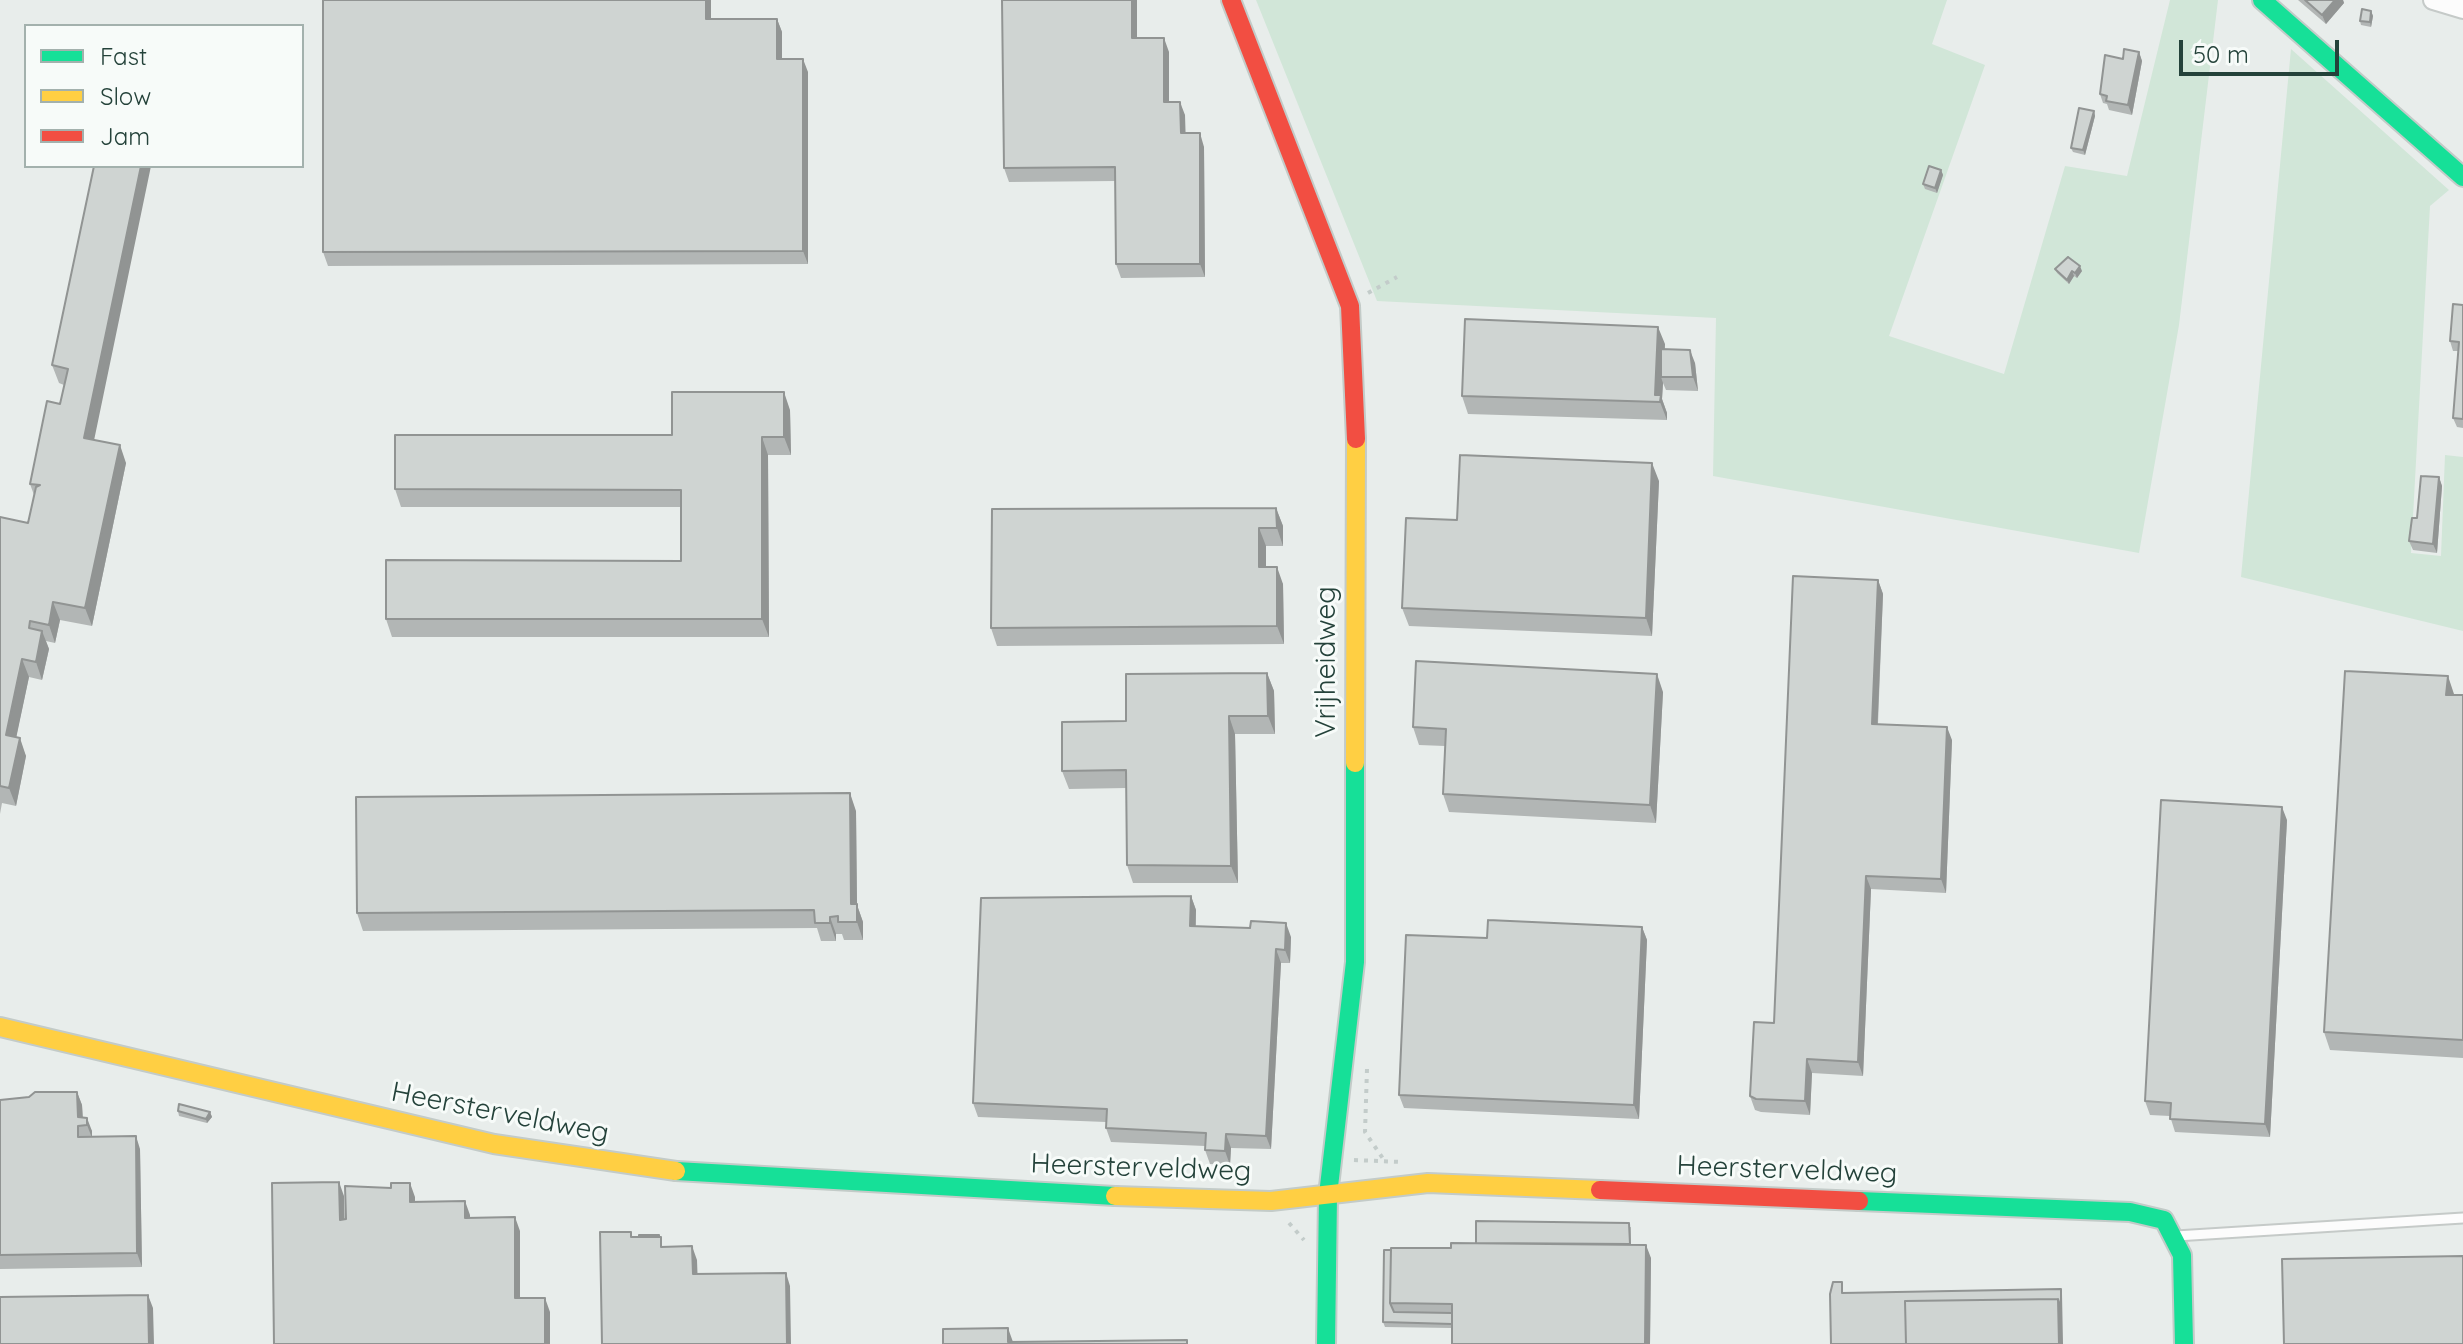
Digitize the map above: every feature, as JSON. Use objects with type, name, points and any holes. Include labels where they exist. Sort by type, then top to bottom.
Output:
[{"type":"street","name":"Vrijheidweg","points":[[1231,0],[1350,306],[1356,388],[1355,962],[1328,1195],[1326,1344]]},
{"type":"street","points":[[2262,0],[2463,177]]},
{"type":"street","points":[[2433,0],[2463,9]]},
{"type":"street","name":"Heersterveldweg","points":[[0,1027],[394,1122],[597,1162],[706,1175],[1199,1200],[1271,1201],[1428,1183],[2119,1211],[2164,1220],[2173,1236]]},
{"type":"street","points":[[2173,1236],[2182,1255],[2184,1344]]},
{"type":"lane","points":[[2173,1236],[2463,1218]]},
{"type":"path","points":[[1286,1220],[1303,1238],[1305,1251]]},
{"type":"green space","points":[[1256,0],[1947,0],[1932,44],[1985,65],[1889,336],[2004,374],[2065,166],[2127,176],[2170,0],[2218,0],[2179,325],[2139,553],[1713,476],[1716,318],[1377,301]]},
{"type":"green space","points":[[2291,49],[2449,190],[2430,206],[2411,553],[2441,556],[2445,455],[2463,457],[2463,631],[2241,577]]},
{"type":"building","points":[[323,0],[706,0],[706,19],[777,19],[777,59],[803,59],[803,251],[323,252]]},
{"type":"building","points":[[1002,0],[1132,0],[1132,38],[1164,38],[1164,102],[1180,102],[1181,133],[1200,133],[1200,264],[1116,264],[1115,167],[1004,168]]},
{"type":"building","points":[[2305,0],[2335,0],[2322,15]]},
{"type":"building","points":[[2362,9],[2371,11],[2370,22],[2360,21]]},
{"type":"building","points":[[2124,49],[2139,52],[2128,105],[2106,101],[2107,96],[2100,94],[2105,55],[2123,59]]},
{"type":"building","points":[[2079,108],[2094,111],[2083,150],[2071,148]]},
{"type":"building","points":[[1929,166],[1941,170],[1935,188],[1923,184]]},
{"type":"building","points":[[94,168],[141,168],[84,438],[120,445],[85,608],[53,602],[49,625],[30,621],[29,628],[42,631],[36,662],[22,659],[6,735],[20,738],[9,788],[0,786],[0,517],[28,523],[36,487],[40,485],[30,484],[47,401],[60,404],[68,369],[52,365]]},
{"type":"building","points":[[2068,257],[2080,266],[2075,273],[2072,271],[2067,280],[2055,269]]},
{"type":"building","points":[[2453,304],[2463,305],[2463,419],[2453,418],[2459,342],[2450,341]]},
{"type":"building","points":[[1465,319],[1658,327],[1655,395],[1661,395],[1660,402],[1462,396]]},
{"type":"building","points":[[1661,349],[1690,350],[1693,377],[1661,377]]},
{"type":"building","points":[[672,392],[784,392],[784,437],[762,437],[762,619],[386,619],[386,560],[681,561],[681,490],[395,489],[395,435],[672,435]]},
{"type":"building","points":[[1460,455],[1652,463],[1646,618],[1402,608],[1406,518],[1457,520]]},
{"type":"building","points":[[2421,476],[2439,477],[2433,544],[2409,541],[2412,518],[2417,518]]},
{"type":"building","points":[[1276,508],[1277,528],[1259,528],[1259,567],[1277,567],[1277,626],[991,628],[992,509]]},
{"type":"building","points":[[1793,576],[1878,580],[1872,724],[1947,727],[1941,879],[1866,876],[1858,1062],[1807,1059],[1805,1101],[1756,1099],[1750,1096],[1754,1022],[1774,1023]]},
{"type":"building","points":[[1416,661],[1657,674],[1650,805],[1443,794],[1446,729],[1413,727]]},
{"type":"building","points":[[2345,671],[2448,676],[2446,695],[2463,695],[2463,1040],[2324,1032]]},
{"type":"building","points":[[1267,673],[1268,716],[1229,716],[1231,866],[1127,865],[1126,770],[1062,771],[1062,722],[1126,721],[1126,674]]},
{"type":"building","points":[[850,793],[851,904],[857,904],[857,922],[838,922],[838,916],[830,917],[830,923],[815,923],[814,910],[357,913],[356,797]]},
{"type":"building","points":[[2161,800],[2282,807],[2265,1124],[2170,1119],[2171,1103],[2145,1101]]},
{"type":"building","points":[[1191,896],[1190,926],[1250,928],[1251,921],[1286,923],[1285,950],[1276,949],[1266,1136],[1226,1134],[1225,1151],[1205,1150],[1206,1133],[1106,1128],[1107,1109],[973,1103],[981,898]]},
{"type":"building","points":[[1488,920],[1642,927],[1634,1105],[1399,1095],[1406,935],[1487,938]]},
{"type":"building","points":[[35,1092],[77,1092],[78,1117],[87,1118],[87,1125],[78,1126],[78,1137],[136,1136],[137,1253],[0,1255],[0,1100],[29,1097]]},
{"type":"building","points":[[179,1104],[210,1112],[206,1119],[178,1111]]},
{"type":"building","points":[[339,1182],[340,1220],[346,1219],[345,1186],[391,1188],[391,1183],[410,1183],[410,1202],[465,1201],[465,1218],[515,1217],[515,1298],[545,1298],[545,1344],[274,1344],[272,1183]]},
{"type":"building","points":[[1476,1221],[1629,1223],[1630,1244],[1476,1243]]},
{"type":"building","points":[[600,1232],[631,1232],[631,1237],[661,1237],[661,1247],[692,1246],[693,1274],[786,1273],[787,1344],[602,1344]]},
{"type":"building","points":[[1451,1243],[1646,1245],[1645,1344],[1452,1344],[1452,1304],[1390,1303],[1391,1248],[1451,1248]]},
{"type":"building","points":[[1384,1250],[1391,1250],[1390,1303],[1394,1312],[1452,1313],[1452,1324],[1383,1322]]},
{"type":"building","points":[[2463,1256],[2463,1344],[2284,1344],[2282,1259]]},
{"type":"building","points":[[1833,1282],[1842,1282],[1842,1293],[2061,1289],[2061,1308],[2058,1299],[1905,1301],[1906,1344],[1831,1344],[1830,1294]]},
{"type":"building","points":[[148,1295],[149,1344],[0,1344],[0,1297]]},
{"type":"building","points":[[2058,1299],[2059,1344],[1906,1344],[1905,1301]]},
{"type":"building","points":[[1008,1328],[1008,1342],[1187,1340],[1187,1344],[943,1344],[943,1329]]},
{"type":"traffic: fast","points":[[2262,0],[2463,177]]},
{"type":"traffic: fast","points":[[1326,1344],[1328,1195],[1355,962],[1355,763]]},
{"type":"traffic: fast","points":[[676,1171],[1115,1196]]},
{"type":"traffic: fast","points":[[1859,1201],[2130,1212],[2164,1220],[2182,1255],[2184,1344]]},
{"type":"traffic: slow","points":[[1355,763],[1356,439]]},
{"type":"traffic: slow","points":[[0,1027],[494,1144],[676,1171]]},
{"type":"traffic: slow","points":[[1115,1196],[1271,1201],[1428,1183],[1600,1190]]},
{"type":"traffic: jam","points":[[1231,0],[1350,306],[1356,439]]},
{"type":"traffic: jam","points":[[1600,1190],[1859,1201]]}]
